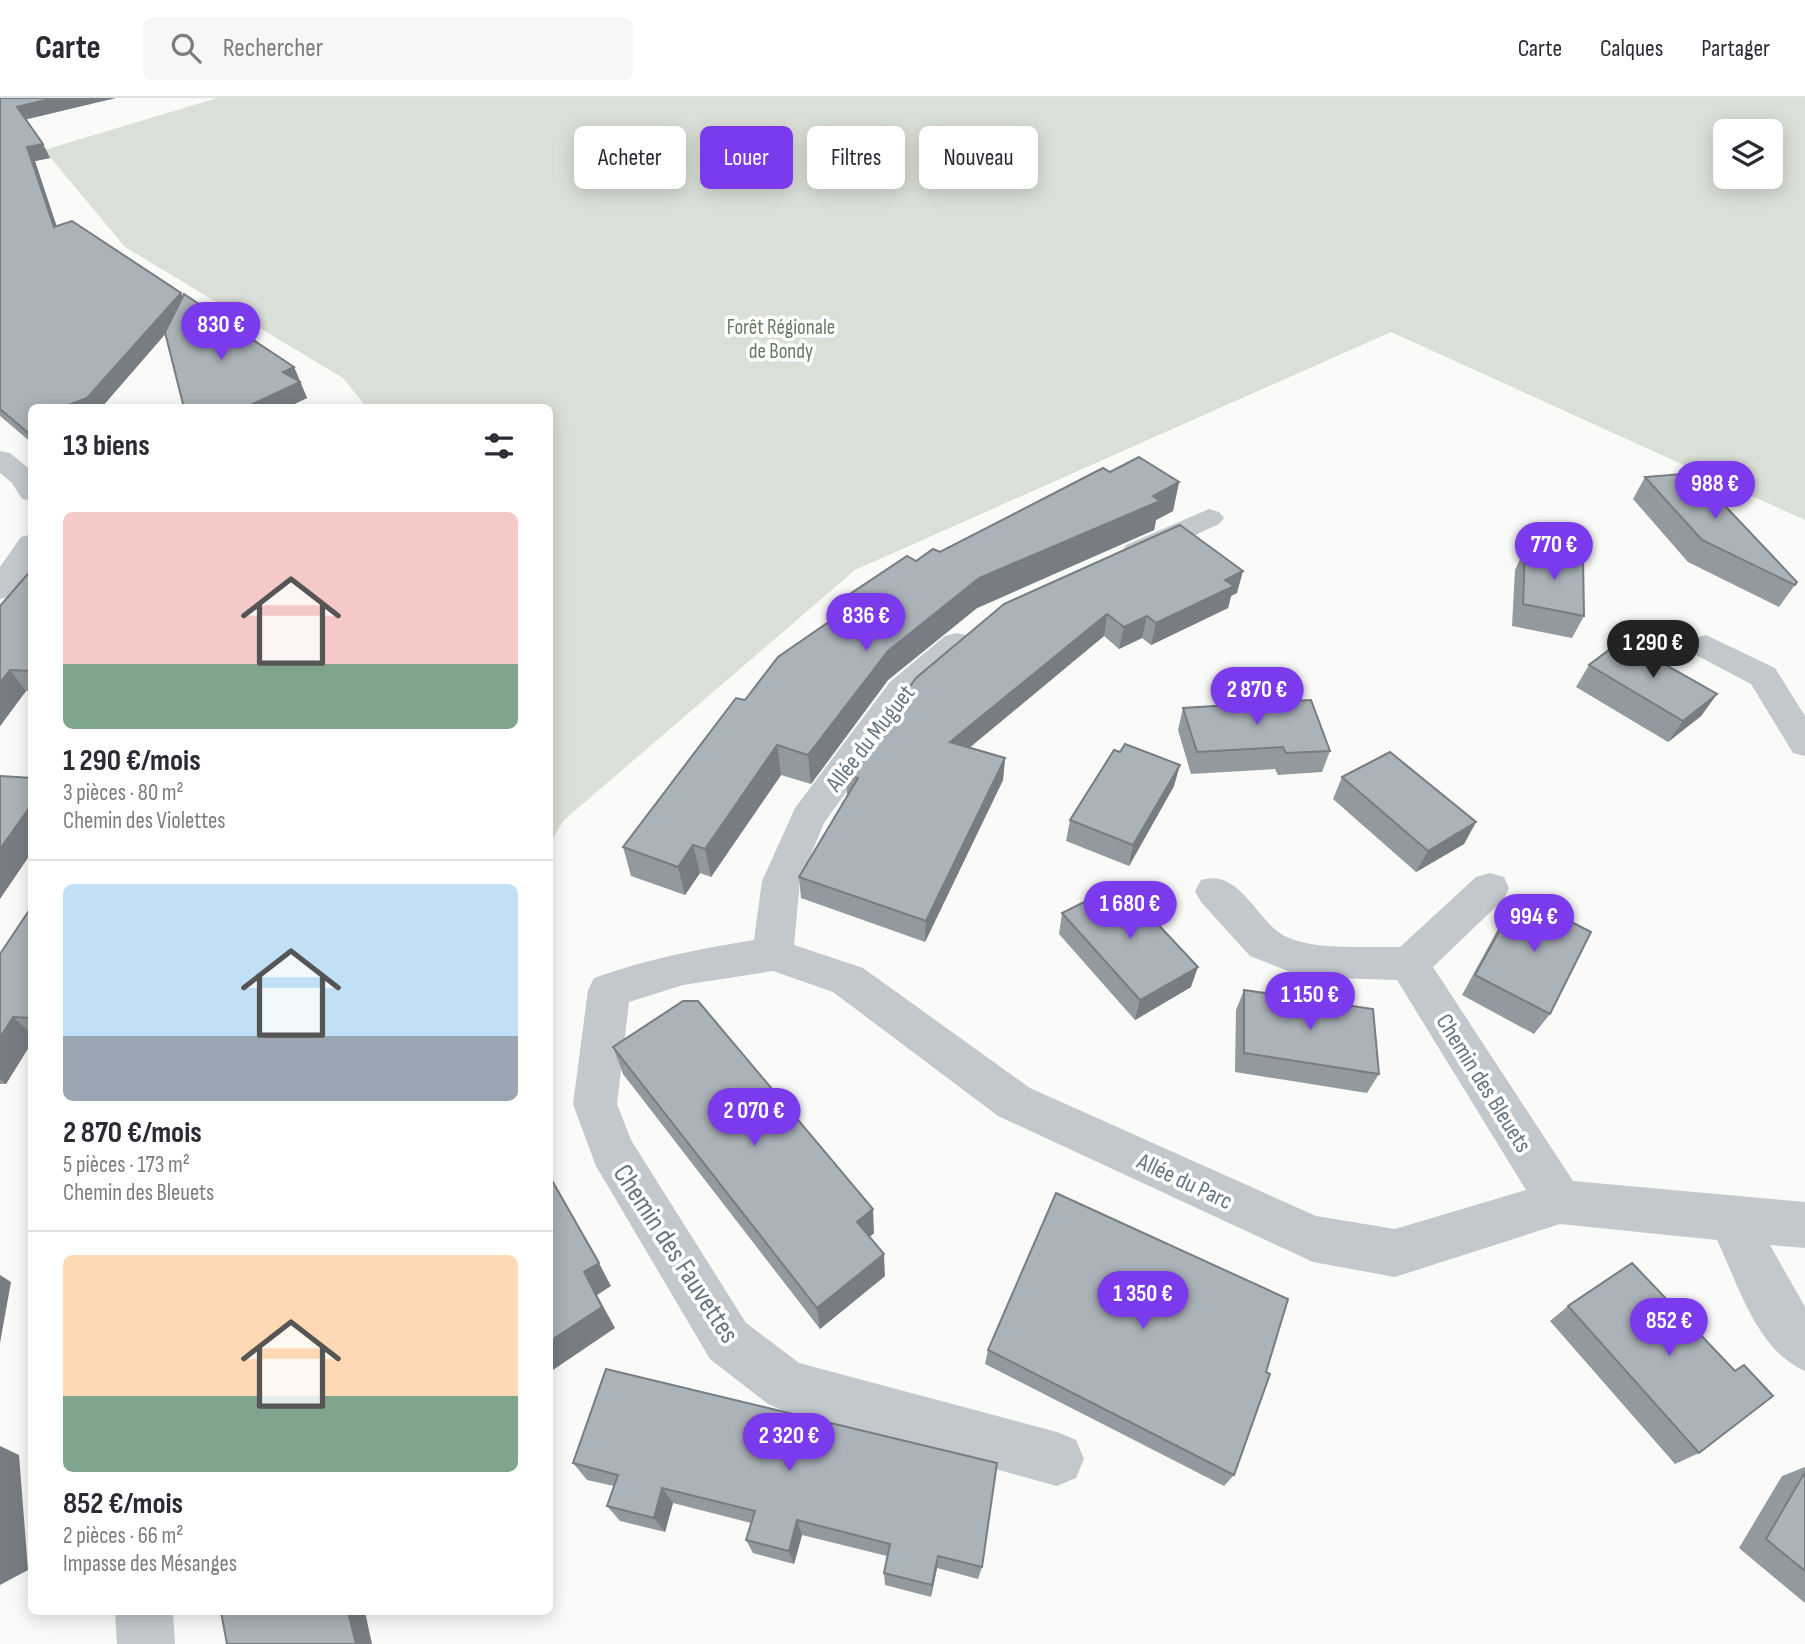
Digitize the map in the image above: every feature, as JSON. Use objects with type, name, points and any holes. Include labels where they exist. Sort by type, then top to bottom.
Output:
[{"type":"street","points":[[0,459],[23,478],[28,486]]},
{"type":"street","points":[[1111,562],[1209,518]]},
{"type":"street","points":[[0,589],[28,549]]},
{"type":"street","name":"Allée du Muguet","points":[[773,954],[781,881],[808,818],[902,690],[980,625]]},
{"type":"street","points":[[1706,646],[1763,676],[1805,744]]},
{"type":"street","points":[[1215,891],[1264,944],[1303,960],[1409,964],[1490,888]]},
{"type":"street","name":"Allée du Parc","points":[[610,990],[683,968],[773,954],[848,980],[1014,1102],[1313,1240],[1395,1252],[1560,1202],[1805,1225]]},
{"type":"street","name":"Chemin des Bleuets","points":[[1409,964],[1560,1202]]},
{"type":"street","name":"Chemin des Fauvettes","points":[[610,990],[595,1104],[612,1151],[728,1341],[786,1386],[1057,1459]]},
{"type":"street","points":[[1731,1218],[1781,1318],[1805,1346]]},
{"type":"street","points":[[144,1615],[146,1644]]},
{"type":"green space","name":"Forêt Régionale de Bondy","points":[[217,98],[1805,98],[1805,520],[1391,332],[855,570],[564,820],[553,838],[553,404],[364,404],[343,378],[125,247],[44,150]]},
{"type":"building","points":[[0,98],[54,98],[17,107],[43,144],[27,147],[54,227],[72,221],[181,293],[87,398],[71,404],[28,404],[28,433],[0,409]]},
{"type":"building","points":[[184,294],[294,367],[283,372],[300,382],[253,404],[183,404],[165,332]]},
{"type":"building","points":[[1139,457],[1179,482],[1153,496],[1160,501],[979,578],[888,651],[808,755],[777,745],[705,849],[693,845],[678,867],[623,847],[736,698],[745,700],[778,657],[846,610],[835,604],[907,556],[916,561],[933,549],[940,552],[1103,468],[1110,472]]},
{"type":"building","points":[[1694,473],[1797,582],[1795,585],[1702,540],[1645,477]]},
{"type":"building","points":[[1180,525],[1243,571],[1225,580],[1234,586],[1156,623],[1147,616],[1124,627],[1107,614],[950,742],[1005,758],[926,921],[799,877],[858,778],[846,774],[916,678],[1004,604]]},
{"type":"building","points":[[1525,548],[1583,559],[1584,616],[1523,604]]},
{"type":"building","points":[[28,574],[28,671],[10,670],[0,683],[0,606]]},
{"type":"building","points":[[1622,640],[1717,694],[1683,721],[1589,665]]},
{"type":"building","points":[[1311,700],[1330,751],[1286,753],[1283,747],[1197,752],[1183,708]]},
{"type":"building","points":[[1125,744],[1180,765],[1133,845],[1070,820],[1114,750],[1120,752]]},
{"type":"building","points":[[1390,752],[1476,822],[1428,851],[1342,777]]},
{"type":"building","points":[[0,776],[28,778],[28,810],[0,849]]},
{"type":"building","points":[[1120,884],[1198,967],[1140,1000],[1062,913]]},
{"type":"building","points":[[1519,895],[1591,932],[1550,1014],[1475,975]]},
{"type":"building","points":[[28,912],[28,1018],[13,1017],[0,1038],[0,954]]},
{"type":"building","points":[[1244,990],[1373,1009],[1379,1074],[1244,1053]]},
{"type":"building","points":[[683,1001],[698,1001],[873,1209],[857,1222],[884,1254],[817,1308],[613,1047]]},
{"type":"building","points":[[553,1182],[599,1263],[584,1272],[602,1307],[553,1339]]},
{"type":"building","points":[[1056,1193],[1288,1299],[1266,1372],[1270,1374],[1234,1475],[988,1350]]},
{"type":"building","points":[[1632,1263],[1735,1371],[1744,1365],[1773,1396],[1699,1453],[1568,1306]]},
{"type":"building","points":[[606,1369],[997,1463],[982,1567],[938,1556],[932,1585],[884,1573],[890,1544],[797,1520],[789,1551],[746,1540],[755,1511],[662,1488],[654,1518],[607,1506],[618,1475],[573,1463]]},
{"type":"building","points":[[1805,1472],[1805,1571],[1766,1539]]},
{"type":"building","points":[[222,1615],[349,1615],[356,1644],[227,1644]]}]
